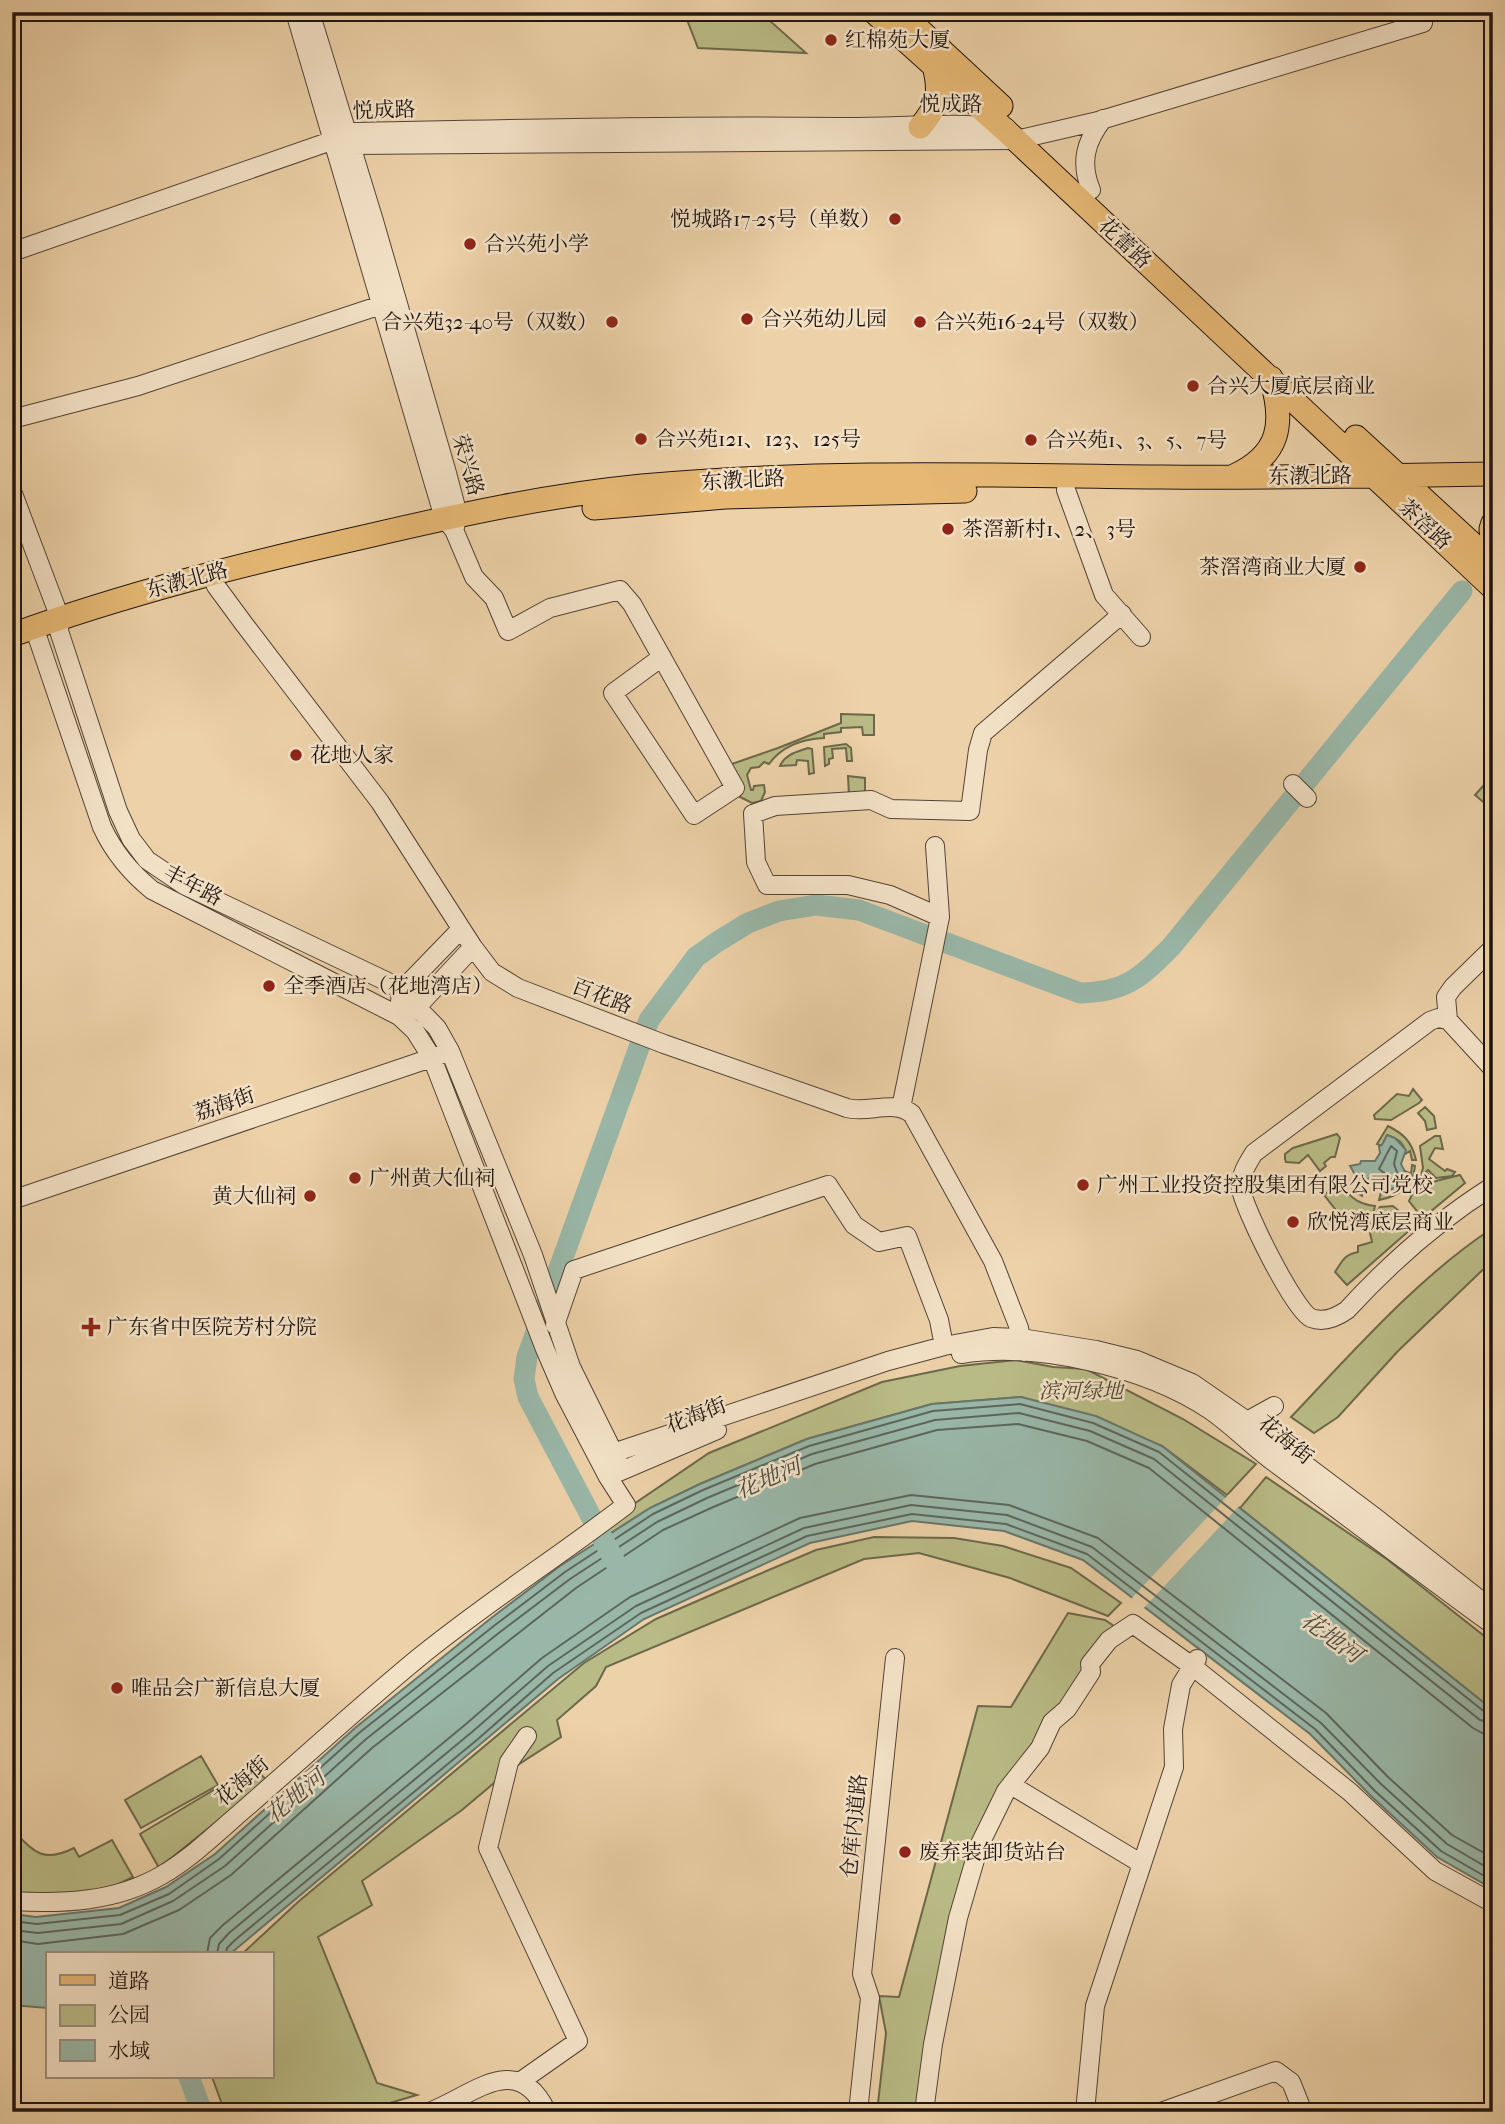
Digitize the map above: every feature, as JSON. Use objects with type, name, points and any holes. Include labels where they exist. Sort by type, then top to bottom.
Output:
[{"type":"main road","name":"花蕾路","points":[[874,12],[1017,135],[1091,190],[1294,382],[1393,482]]},
{"type":"main road","name":"花蕾路","points":[[900,12],[1017,135],[1271,379],[1393,482]]},
{"type":"main road","points":[[920,127],[937,104],[939,82],[934,66]]},
{"type":"main road","points":[[1231,478],[1260,461],[1275,437],[1279,421],[1279,403],[1271,379]]},
{"type":"main road","name":"东漖北路","points":[[452,521],[672,500],[791,495],[1066,491],[1209,494],[1493,474]]},
{"type":"main road","name":"东漖北路","points":[[12,647],[40,630],[214,580],[452,521],[571,495],[640,486],[708,481],[900,475],[1231,478],[1493,486]]},
{"type":"main road","name":"茶滘路","points":[[1393,482],[1493,563]]},
{"type":"main road","name":"茶滘路","points":[[1393,482],[1493,588]]},
{"type":"main road","points":[[1493,523],[1493,547]]},
{"type":"street","name":"荣兴路","points":[[295,12],[344,139],[382,304],[452,521]]},
{"type":"street","name":"荣兴路","points":[[310,12],[452,521]]},
{"type":"street","points":[[1017,135],[1103,120],[1423,23],[1419,12]]},
{"type":"street","points":[[1091,190],[1085,176],[1085,153],[1093,132],[1103,120]]},
{"type":"street","name":"悦成路","points":[[344,139],[701,125],[920,127],[1017,135]]},
{"type":"street","name":"悦成路","points":[[344,139],[1017,135]]},
{"type":"street","points":[[12,252],[344,139]]},
{"type":"street","points":[[12,419],[138,386],[382,304]]},
{"type":"street","points":[[12,491],[40,630]]},
{"type":"street","points":[[1066,491],[1104,595],[1141,638]]},
{"type":"street","points":[[452,521],[467,565],[474,577],[494,598],[508,631],[550,608],[620,590],[632,604],[662,657],[736,788],[694,816],[613,694],[662,657]]},
{"type":"street","name":"百花路","points":[[214,580],[380,802],[461,929],[492,972],[505,981],[651,1039],[855,1111],[901,1108]]},
{"type":"street","points":[[939,921],[890,895],[848,885],[767,885],[756,862],[752,814],[774,806],[871,800],[891,809],[970,811],[978,750],[983,733],[1122,614]]},
{"type":"street","name":"丰年路","points":[[40,630],[131,839],[147,860],[184,885],[390,983],[437,1028],[450,1051],[533,1255],[555,1325],[605,1455]]},
{"type":"street","name":"丰年路","points":[[40,630],[102,827],[111,846],[131,871],[152,890],[171,901],[315,971],[399,1016]]},
{"type":"street","points":[[1293,784],[1307,798]]},
{"type":"street","points":[[935,846],[939,921],[901,1108],[912,1114],[993,1261],[1023,1345]]},
{"type":"street","points":[[399,1016],[401,991],[461,929]]},
{"type":"street","points":[[399,1016],[416,1008],[473,947]]},
{"type":"street","points":[[1448,1020],[1446,997],[1493,948]]},
{"type":"street","points":[[399,1016],[415,1031],[432,1058],[564,1393],[615,1473]]},
{"type":"street","points":[[1493,1069],[1448,1020],[1438,1018],[1430,1021],[1254,1153],[1244,1170],[1241,1186],[1244,1200],[1268,1253],[1299,1308],[1312,1318],[1325,1319],[1334,1318],[1347,1310],[1430,1230],[1493,1186]]},
{"type":"street","name":"荔海街","points":[[12,1200],[450,1051]]},
{"type":"street","points":[[555,1325],[574,1270],[828,1185],[853,1225],[879,1242],[907,1236],[939,1320],[944,1346]]},
{"type":"street","name":"花海街","points":[[605,1455],[888,1361],[944,1346],[993,1337],[1133,1372],[1180,1392],[1210,1409],[1275,1463],[1493,1625]]},
{"type":"street","name":"花海街","points":[[12,1901],[51,1904],[105,1898],[161,1876],[202,1845],[416,1660],[626,1504],[615,1473],[706,1434],[874,1375],[958,1354],[1023,1345],[1096,1350],[1137,1360],[1192,1384],[1247,1421],[1493,1610]]},
{"type":"street","points":[[1247,1421],[1274,1406]]},
{"type":"street","points":[[924,2112],[933,2044],[958,1918],[979,1846],[1011,1785],[1040,1748],[1052,1722],[1066,1709],[1091,1672],[1090,1664],[1109,1640],[1133,1624],[1195,1662],[1350,1792],[1434,1871],[1493,1903]]},
{"type":"street","name":"仓库内道路","points":[[858,2112],[870,1998],[862,1974],[895,1658]]},
{"type":"street","points":[[1085,2112],[1095,2006],[1174,1767],[1173,1729],[1181,1685],[1195,1662]]},
{"type":"street","points":[[522,2081],[578,2041],[488,1849],[509,1762],[527,1736]]},
{"type":"street","points":[[1011,1785],[1142,1864]]},
{"type":"street","points":[[1161,2112],[1276,2071],[1291,2082],[1303,2112]]},
{"type":"street","points":[[429,2112],[493,2082],[510,2079],[522,2081],[535,2091],[547,2112]]},
{"type":"green space","points":[[684,12],[760,12],[806,53],[698,48]]},
{"type":"green space","points":[[841,714],[874,715],[874,735],[863,735],[862,727],[841,728],[841,732],[824,734],[824,738],[794,745],[780,752],[769,764],[764,762],[759,767],[751,768],[747,775],[751,790],[754,786],[764,785],[765,792],[761,801],[752,803],[740,797],[729,765],[841,723]]},
{"type":"green space","points":[[846,744],[851,748],[852,761],[847,761],[846,748],[832,749],[833,758],[829,759],[829,764],[825,766],[824,747]]},
{"type":"green space","points":[[812,749],[814,773],[809,774],[808,761],[797,760],[796,765],[780,766],[788,756]]},
{"type":"green space","points":[[1493,775],[1493,803],[1489,807],[1475,795]]},
{"type":"green space","points":[[848,776],[865,778],[863,794],[849,796]]},
{"type":"green space","points":[[1413,1089],[1422,1100],[1419,1103],[1391,1120],[1375,1119],[1374,1115],[1397,1094],[1409,1096]]},
{"type":"green space","points":[[1425,1107],[1434,1116],[1436,1128],[1427,1130],[1425,1121],[1418,1113]]},
{"type":"green space","points":[[1388,1126],[1406,1139],[1416,1160],[1412,1160],[1410,1151],[1405,1154],[1402,1144],[1390,1136],[1387,1135],[1382,1146],[1377,1144]]},
{"type":"green space","points":[[1337,1134],[1340,1138],[1335,1157],[1324,1163],[1326,1166],[1320,1171],[1308,1155],[1299,1163],[1286,1162],[1285,1154],[1293,1148]]},
{"type":"green space","points":[[1435,1136],[1440,1136],[1443,1149],[1435,1148],[1429,1159],[1445,1171],[1447,1169],[1455,1172],[1452,1176],[1436,1178],[1428,1170],[1426,1172],[1433,1179],[1424,1186],[1417,1187],[1423,1168],[1420,1146]]},
{"type":"green space","points":[[1412,1165],[1415,1166],[1414,1173],[1408,1185],[1392,1196],[1379,1200],[1381,1186],[1375,1180],[1367,1183],[1362,1196],[1355,1191],[1367,1178],[1375,1177],[1386,1184],[1406,1174],[1405,1171],[1411,1174]]},
{"type":"green space","points":[[1460,1175],[1465,1183],[1424,1217],[1409,1201],[1414,1190]]},
{"type":"green space","points":[[1332,1178],[1339,1179],[1345,1190],[1357,1201],[1375,1206],[1370,1228],[1368,1222],[1353,1226],[1351,1219],[1339,1224],[1335,1209],[1324,1195],[1328,1192],[1330,1194],[1336,1188],[1329,1181]]},
{"type":"green space","points":[[1393,1206],[1405,1216],[1411,1229],[1347,1285],[1335,1272],[1347,1256],[1358,1252],[1358,1246],[1372,1242],[1370,1233],[1380,1207]]},
{"type":"green space","points":[[1493,1228],[1493,1260],[1398,1351],[1338,1417],[1314,1433],[1291,1417],[1413,1292],[1439,1268]]},
{"type":"green space","name":"滨河绿地","points":[[1016,1360],[1053,1367],[1086,1369],[1183,1419],[1256,1464],[1227,1495],[1162,1446],[1021,1397],[932,1404],[807,1439],[650,1508],[608,1535],[600,1527],[709,1453],[882,1382],[960,1366]]},
{"type":"green space","points":[[1266,1477],[1388,1560],[1493,1643],[1493,1710],[1240,1508]]},
{"type":"green space","points":[[874,1537],[954,1538],[1003,1546],[1071,1568],[1121,1603],[1108,1616],[1010,1578],[919,1553],[864,1559],[606,1667],[596,1686],[557,1720],[561,1737],[516,1766],[525,1739],[494,1783],[462,1810],[362,1881],[372,1905],[318,1937],[377,2083],[417,2095],[359,2112],[225,2112],[212,2078],[273,2078],[273,1952],[244,1952],[298,1902],[584,1663],[656,1619],[816,1550]]},
{"type":"green space","points":[[1068,1613],[1105,1620],[1117,1628],[993,1805],[918,2112],[877,2112],[886,2033],[879,1996],[899,1997],[978,1706],[1011,1707]]},
{"type":"green space","points":[[201,1756],[218,1785],[141,1828],[125,1800]]},
{"type":"green space","points":[[251,1763],[267,1781],[159,1868],[140,1834],[222,1785]]},
{"type":"green space","points":[[12,1829],[32,1849],[46,1855],[63,1853],[74,1848],[79,1857],[112,1840],[133,1877],[102,1892],[55,1896],[12,1893]]},
{"type":"water","points":[[1387,1135],[1395,1138],[1406,1150],[1401,1164],[1406,1174],[1398,1186],[1388,1191],[1383,1182],[1376,1178],[1360,1183],[1350,1166],[1360,1164],[1361,1161],[1375,1161],[1380,1153],[1379,1146]]},
{"type":"water","name":"花地河","points":[[1021,1397],[1096,1416],[1162,1446],[1493,1710],[1493,1889],[1437,1857],[1310,1734],[1083,1560],[1004,1531],[912,1521],[810,1543],[644,1619],[558,1679],[232,1952],[46,1952],[46,2008],[12,2005],[12,1914],[36,1917],[119,1908],[166,1887],[215,1854],[355,1728],[490,1619],[560,1566],[650,1508],[807,1439],[932,1404]]},
{"type":"pier","points":[[1229,1494],[1241,1504],[1143,1609],[1130,1600]]},
{"type":"waterway","points":[[615,1562],[528,1397],[524,1379],[527,1357],[649,1020],[696,957],[748,923],[779,911],[816,905],[859,910],[1080,993],[1121,986],[1141,975],[1171,947],[1462,591]]},
{"type":"waterway","points":[[189,2078],[202,2112]]},
{"type":"place","name":"红棉苑大厦","points":[[831,40]]},
{"type":"place","name":"悦城路17-25号（单数）","points":[[895,219]]},
{"type":"place","name":"合兴苑小学","points":[[470,244]]},
{"type":"place","name":"合兴苑幼儿园","points":[[747,319]]},
{"type":"place","name":"合兴苑32-40号（双数）","points":[[612,322]]},
{"type":"place","name":"合兴苑16-24号（双数）","points":[[920,322]]},
{"type":"place","name":"合兴大厦底层商业","points":[[1193,386]]},
{"type":"place","name":"合兴苑121、123、125号","points":[[641,439]]},
{"type":"place","name":"合兴苑1、3、5、7号","points":[[1031,440]]},
{"type":"place","name":"茶滘新村1、2、3号","points":[[948,529]]},
{"type":"place","name":"茶滘湾商业大厦","points":[[1360,567]]},
{"type":"place","name":"花地人家","points":[[296,755]]},
{"type":"place","name":"全季酒店（花地湾店）","points":[[269,986]]},
{"type":"place","name":"广州黄大仙祠","points":[[355,1178]]},
{"type":"place","name":"广州工业投资控股集团有限公司党校","points":[[1083,1185]]},
{"type":"place","name":"黄大仙祠","points":[[310,1196]]},
{"type":"place","name":"欣悦湾底层商业","points":[[1293,1222]]},
{"type":"place","name":"广东省中医院芳村分院","points":[[91,1327]]},
{"type":"place","name":"唯品会广新信息大厦","points":[[117,1688]]},
{"type":"place","name":"废弃装卸货站台","points":[[905,1852]]}]
